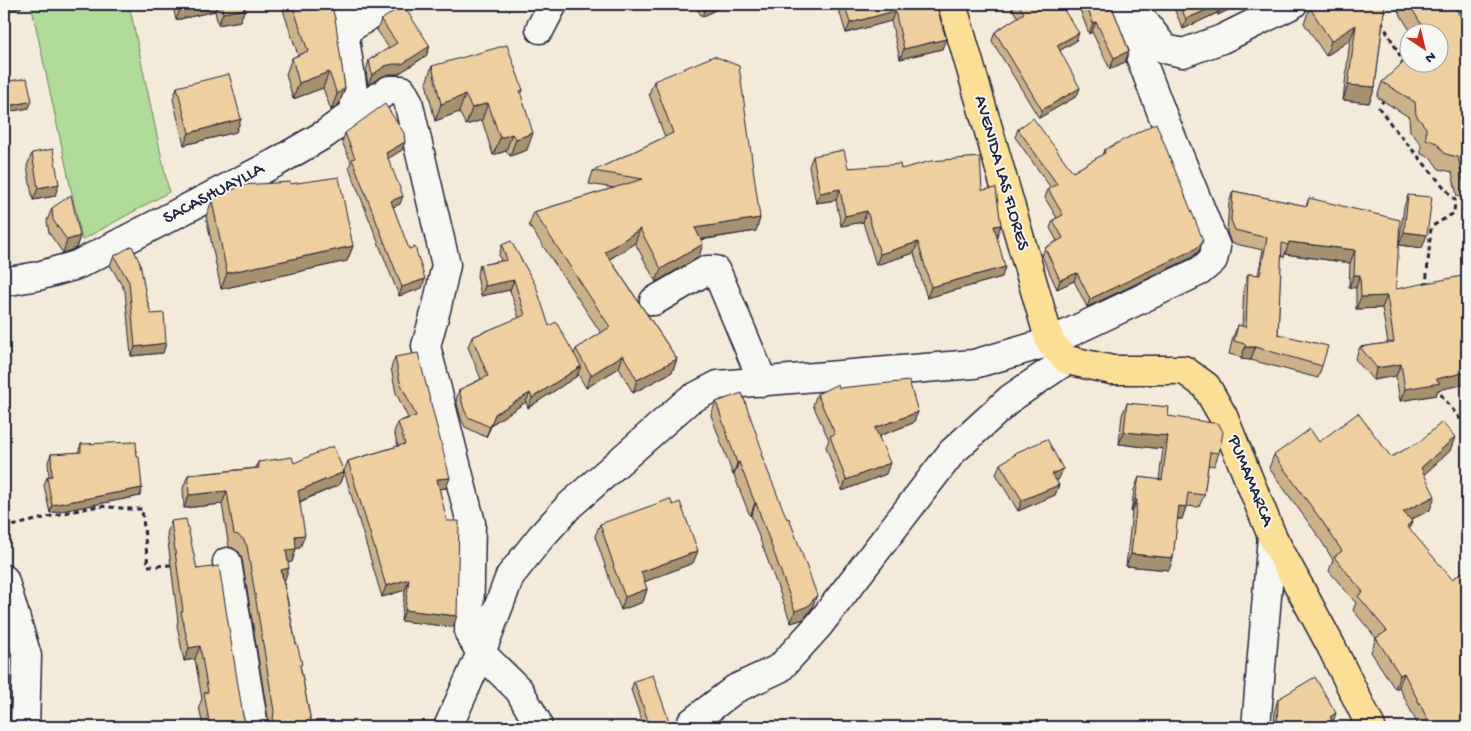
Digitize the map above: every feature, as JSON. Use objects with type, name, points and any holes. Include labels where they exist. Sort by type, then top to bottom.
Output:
[{"type":"main road","name":"AVENIDA LAS FLORES","points":[[952,4],[1059,351]]},
{"type":"main road","name":"PUMAMARCA","points":[[1059,351],[1112,370],[1184,370],[1206,386],[1223,416],[1272,536],[1331,646],[1371,727]]},
{"type":"street","points":[[338,4],[356,111]]},
{"type":"street","points":[[344,32],[387,4]]},
{"type":"street","points":[[540,29],[553,4]]},
{"type":"street","points":[[691,727],[692,722],[735,689],[780,668],[819,625],[952,452],[1059,351],[1200,271],[1213,260],[1216,247],[1120,4]]},
{"type":"street","points":[[1125,4],[1146,24],[1165,49],[1183,53],[1222,39],[1293,4]]},
{"type":"street","name":"SACASHUAYLLA","points":[[4,282],[38,276],[77,265],[275,163],[325,134],[389,90],[402,90],[408,101],[446,264],[426,346],[471,523],[469,633],[481,653]]},
{"type":"street","points":[[654,301],[707,270],[715,270],[763,382]]},
{"type":"street","points":[[448,727],[481,653],[510,576],[540,538],[569,506],[689,400],[718,386],[974,364],[1059,351]]},
{"type":"street","points":[[1256,727],[1272,536]]},
{"type":"street","points":[[227,562],[254,727]]},
{"type":"street","points":[[4,579],[27,656],[25,727]]},
{"type":"street","points":[[481,653],[519,690],[538,722],[538,727]]},
{"type":"path","points":[[1380,20],[1403,61],[1395,77]]},
{"type":"path","points":[[1387,92],[1379,108],[1393,128],[1455,200],[1454,214],[1431,227],[1426,287]]},
{"type":"path","points":[[1436,385],[1439,392],[1467,428]]},
{"type":"path","points":[[4,528],[99,506],[142,509],[148,566],[178,565]]},
{"type":"green space","points":[[31,4],[129,4],[169,192],[82,240]]},
{"type":"building","points":[[179,4],[202,4],[180,9]]},
{"type":"building","points":[[221,4],[244,4],[245,9],[223,13]]},
{"type":"building","points":[[292,4],[331,4],[335,18],[345,88],[337,94],[329,72],[299,83],[292,58],[308,51]]},
{"type":"building","points":[[844,4],[936,4],[946,39],[904,49],[895,11],[850,23]]},
{"type":"building","points":[[1018,4],[1060,4],[1079,33],[1057,45],[1080,88],[1042,110],[995,32],[1024,13]]},
{"type":"building","points":[[1086,4],[1111,4],[1129,51],[1114,58],[1096,22],[1093,23]]},
{"type":"building","points":[[1179,4],[1220,4],[1186,19]]},
{"type":"building","points":[[1316,4],[1385,4],[1375,87],[1348,85],[1356,25],[1331,41],[1310,8]]},
{"type":"building","points":[[1409,4],[1453,4],[1467,27],[1467,183],[1463,181],[1458,157],[1445,154],[1437,143],[1426,139],[1426,128],[1416,115],[1415,102],[1382,82],[1398,67],[1398,72],[1448,72],[1448,22],[1420,22]]},
{"type":"building","points":[[403,5],[430,46],[402,64],[385,66],[372,75],[369,60],[397,43],[381,20]]},
{"type":"building","points":[[507,45],[523,90],[520,91],[533,133],[516,139],[512,134],[500,138],[488,103],[472,108],[465,95],[441,104],[432,66]]},
{"type":"building","points":[[714,56],[739,66],[760,218],[695,228],[703,244],[661,269],[640,229],[605,252],[677,359],[637,380],[623,355],[591,375],[576,349],[610,327],[534,212],[643,179],[593,171],[673,133],[654,81]]},
{"type":"building","points":[[229,74],[241,119],[189,133],[177,87]]},
{"type":"building","points":[[27,78],[32,101],[8,106],[4,82]]},
{"type":"building","points":[[385,104],[404,133],[405,142],[386,153],[403,196],[391,201],[409,249],[415,247],[425,279],[402,287],[352,159],[355,158],[345,133]]},
{"type":"building","points":[[1033,118],[1073,172],[1105,153],[1104,150],[1156,123],[1203,240],[1202,243],[1195,249],[1090,299],[1077,273],[1060,280],[1045,248],[1063,238],[1053,220],[1063,215],[1048,189],[1057,184],[1018,129]]},
{"type":"building","points":[[53,149],[59,184],[38,188],[32,153]]},
{"type":"building","points":[[844,150],[848,168],[900,164],[901,169],[931,161],[980,157],[982,190],[996,188],[1001,225],[994,226],[1005,267],[931,287],[918,242],[880,254],[867,211],[845,216],[840,189],[820,193],[813,156]]},
{"type":"building","points":[[339,177],[353,246],[227,273],[212,201],[242,185],[290,182],[290,184]]},
{"type":"building","points":[[1233,191],[1307,206],[1309,198],[1400,220],[1396,289],[1467,275],[1467,372],[1436,379],[1440,383],[1405,389],[1401,364],[1377,368],[1360,347],[1394,342],[1387,296],[1361,297],[1360,275],[1354,275],[1355,250],[1289,242],[1288,245],[1282,243],[1278,334],[1328,346],[1322,366],[1255,347],[1245,347],[1245,344],[1234,341],[1238,325],[1246,327],[1248,274],[1260,275],[1267,238],[1235,230],[1231,220]]},
{"type":"building","points":[[71,195],[80,236],[67,240],[53,220],[52,208]]},
{"type":"building","points":[[1408,195],[1432,197],[1427,235],[1404,232]]},
{"type":"building","points":[[511,241],[536,286],[549,326],[556,322],[581,366],[532,398],[530,393],[495,414],[490,427],[468,417],[459,390],[488,376],[472,337],[525,315],[514,280],[485,286],[480,265],[507,260],[502,245]]},
{"type":"building","points":[[132,246],[140,263],[151,314],[164,313],[166,343],[135,347],[129,282],[114,256]]},
{"type":"building","points":[[418,353],[450,478],[437,479],[447,521],[459,521],[457,616],[405,610],[409,579],[386,586],[348,461],[405,444],[398,422],[416,416],[400,382],[395,357]]},
{"type":"building","points":[[909,381],[918,412],[875,428],[890,463],[846,480],[830,436],[835,434],[817,394],[838,384],[839,388]]},
{"type":"building","points":[[742,393],[763,453],[761,454],[787,519],[789,518],[817,595],[808,606],[795,611],[756,503],[739,462],[737,463],[716,402]]},
{"type":"building","points":[[1127,403],[1169,407],[1168,416],[1219,424],[1223,432],[1219,453],[1210,452],[1204,495],[1188,493],[1186,507],[1179,506],[1173,558],[1131,554],[1137,500],[1135,499],[1139,477],[1162,480],[1168,436],[1124,432]]},
{"type":"building","points":[[1358,413],[1391,457],[1419,442],[1442,422],[1455,437],[1421,468],[1435,496],[1403,512],[1412,521],[1407,526],[1452,579],[1467,570],[1467,727],[1430,727],[1404,673],[1400,675],[1376,638],[1387,631],[1358,596],[1363,592],[1334,557],[1342,551],[1274,455],[1310,429],[1319,442]]},
{"type":"building","points":[[1047,439],[1063,469],[1052,474],[1059,485],[1022,500],[1000,464],[1015,453]]},
{"type":"building","points":[[136,442],[142,488],[52,505],[47,477],[52,476],[51,454],[81,452],[81,444]]},
{"type":"building","points":[[333,446],[344,472],[298,491],[305,535],[295,536],[296,549],[286,550],[289,568],[281,570],[302,664],[300,665],[312,727],[266,727],[273,720],[274,711],[247,546],[243,539],[234,534],[227,491],[189,495],[188,475],[259,468],[258,462],[292,457],[294,463]]},
{"type":"building","points":[[670,499],[673,505],[680,502],[698,551],[641,572],[647,589],[625,597],[600,524]]},
{"type":"building","points":[[186,519],[197,569],[219,566],[243,716],[246,723],[251,727],[210,727],[204,693],[208,692],[200,646],[189,648],[181,612],[183,611],[171,521]]},
{"type":"building","points":[[653,675],[670,727],[646,727],[650,726],[634,681]]},
{"type":"building","points":[[1315,677],[1336,713],[1330,717],[1336,727],[1277,727],[1278,699]]}]
